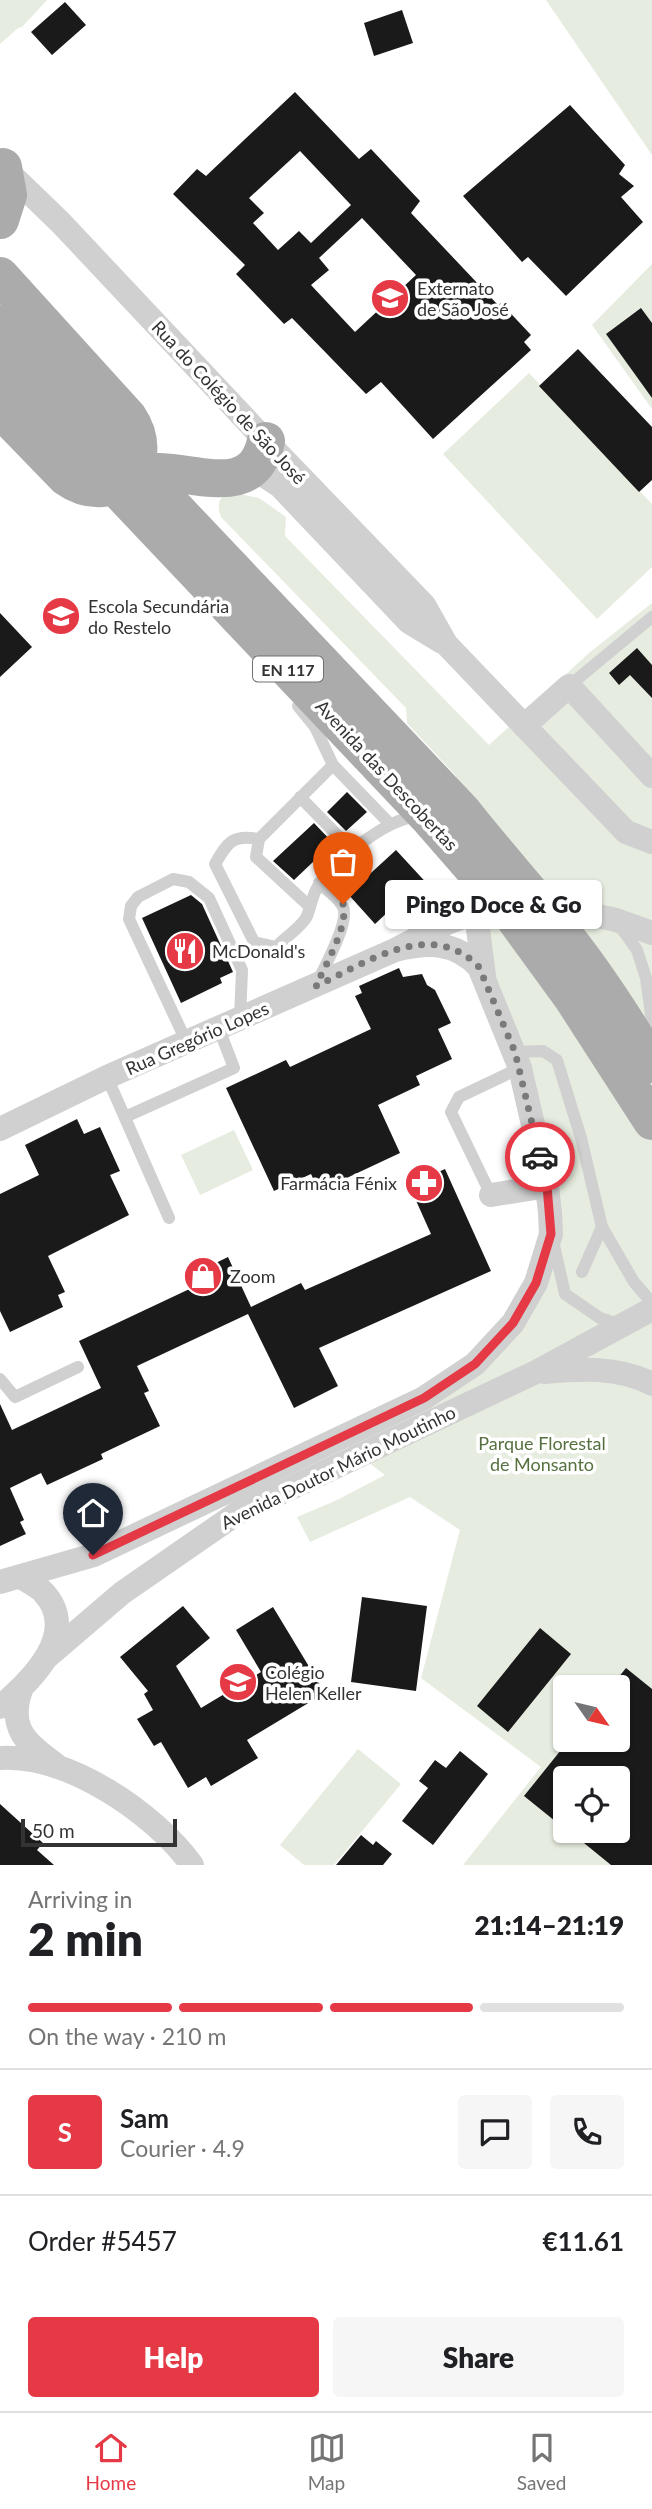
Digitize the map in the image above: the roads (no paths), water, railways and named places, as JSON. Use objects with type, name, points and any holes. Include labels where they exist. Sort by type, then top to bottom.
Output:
[{"type":"main road","points":[[0,220],[8,195],[1,167]]},
{"type":"main road","points":[[0,276],[136,428],[139,453],[128,476]]},
{"type":"main road","name":"Avenida das Descobertas","points":[[0,324],[128,476],[266,657],[430,818],[507,907],[572,997],[652,1121]]},
{"type":"main road","name":"Avenida das Descobertas","points":[[0,365],[218,554],[462,811],[495,855],[507,907],[597,979],[652,1064]]},
{"type":"main road","points":[[0,409],[66,477],[89,489],[102,489],[128,476],[159,472],[212,478],[242,477],[260,455]]},
{"type":"main road","points":[[212,478],[205,496],[204,515],[218,554]]},
{"type":"street","name":"Rua do Colégio de São José","points":[[1,167],[61,223],[260,455],[280,486],[410,622],[446,644],[626,832],[652,842]]},
{"type":"street","points":[[524,726],[569,686],[652,776]]},
{"type":"street","points":[[484,977],[484,926],[490,915],[507,907],[616,920],[652,933]]},
{"type":"street","name":"Rua Gregório Lopes","points":[[0,1129],[107,1077],[395,950],[447,923],[507,907]]},
{"type":"street","name":"Rua Gregório Lopes","points":[[395,950],[425,944],[449,946],[470,958],[479,967],[518,1060],[547,1186],[551,1234]]},
{"type":"street","points":[[491,1195],[547,1186]]},
{"type":"street","name":"Avenida Doutor Mário Moutinho","points":[[11,1579],[93,1555],[424,1398],[475,1364],[513,1323],[536,1283],[551,1234]]},
{"type":"street","name":"Avenida Doutor Mário Moutinho","points":[[0,1707],[21,1690],[46,1658],[122,1593],[236,1514],[527,1376],[652,1310]]},
{"type":"street","points":[[502,1336],[492,1350],[489,1361],[491,1369],[503,1378],[599,1370],[618,1372],[652,1384]]},
{"type":"street","name":"Avenida Doutor Mário Moutinho","points":[[11,1579],[44,1593],[55,1613],[57,1632],[46,1658]]},
{"type":"street","points":[[21,1690],[15,1707],[18,1726],[33,1748],[64,1770]]},
{"type":"street","points":[[0,1758],[16,1757],[64,1770],[98,1784],[128,1803],[159,1829],[192,1865]]},
{"type":"lane","points":[[569,686],[652,617]]},
{"type":"lane","points":[[289,696],[315,727],[333,765],[390,824]]},
{"type":"lane","points":[[309,905],[256,857],[258,839],[333,765]]},
{"type":"lane","points":[[300,797],[352,850]]},
{"type":"lane","points":[[258,839],[244,836],[227,844],[215,864],[254,942],[276,947],[306,918],[319,883],[352,850],[390,824],[412,817],[430,818]]},
{"type":"lane","points":[[125,1117],[234,1068],[229,1024],[242,970],[209,898],[189,883],[173,879],[138,897],[131,906],[129,919],[187,1043]]},
{"type":"lane","points":[[316,986],[345,914],[343,904],[319,883]]},
{"type":"lane","points":[[616,920],[637,950],[646,978],[652,1022]]},
{"type":"lane","points":[[491,1195],[451,1112],[459,1097],[518,1060],[543,1051],[557,1060],[581,1138],[601,1227],[634,1282],[652,1303]]},
{"type":"lane","points":[[107,1077],[169,1218]]},
{"type":"lane","points":[[582,1272],[601,1227]]},
{"type":"lane","name":"Rua Gregório Lopes","points":[[551,1234],[565,1294],[600,1318],[622,1325]]},
{"type":"lane","points":[[0,1380],[15,1397],[78,1367]]},
{"type":"place","name":"Externato de São José","points":[[390,298]]},
{"type":"place","name":"Escola Secundária do Restelo","points":[[61,616]]},
{"type":"place","name":"Pingo Doce & Go","points":[[343,904]]},
{"type":"place","name":"McDonald's","points":[[185,951]]},
{"type":"place","name":"Farmácia Fénix","points":[[424,1183]]},
{"type":"place","name":"Zoom","points":[[203,1276]]},
{"type":"place","name":"Colégio Helen Keller","points":[[238,1682]]},
{"type":"park label","name":"Parque Florestal de Monsanto","points":[[542,1453]]}]
